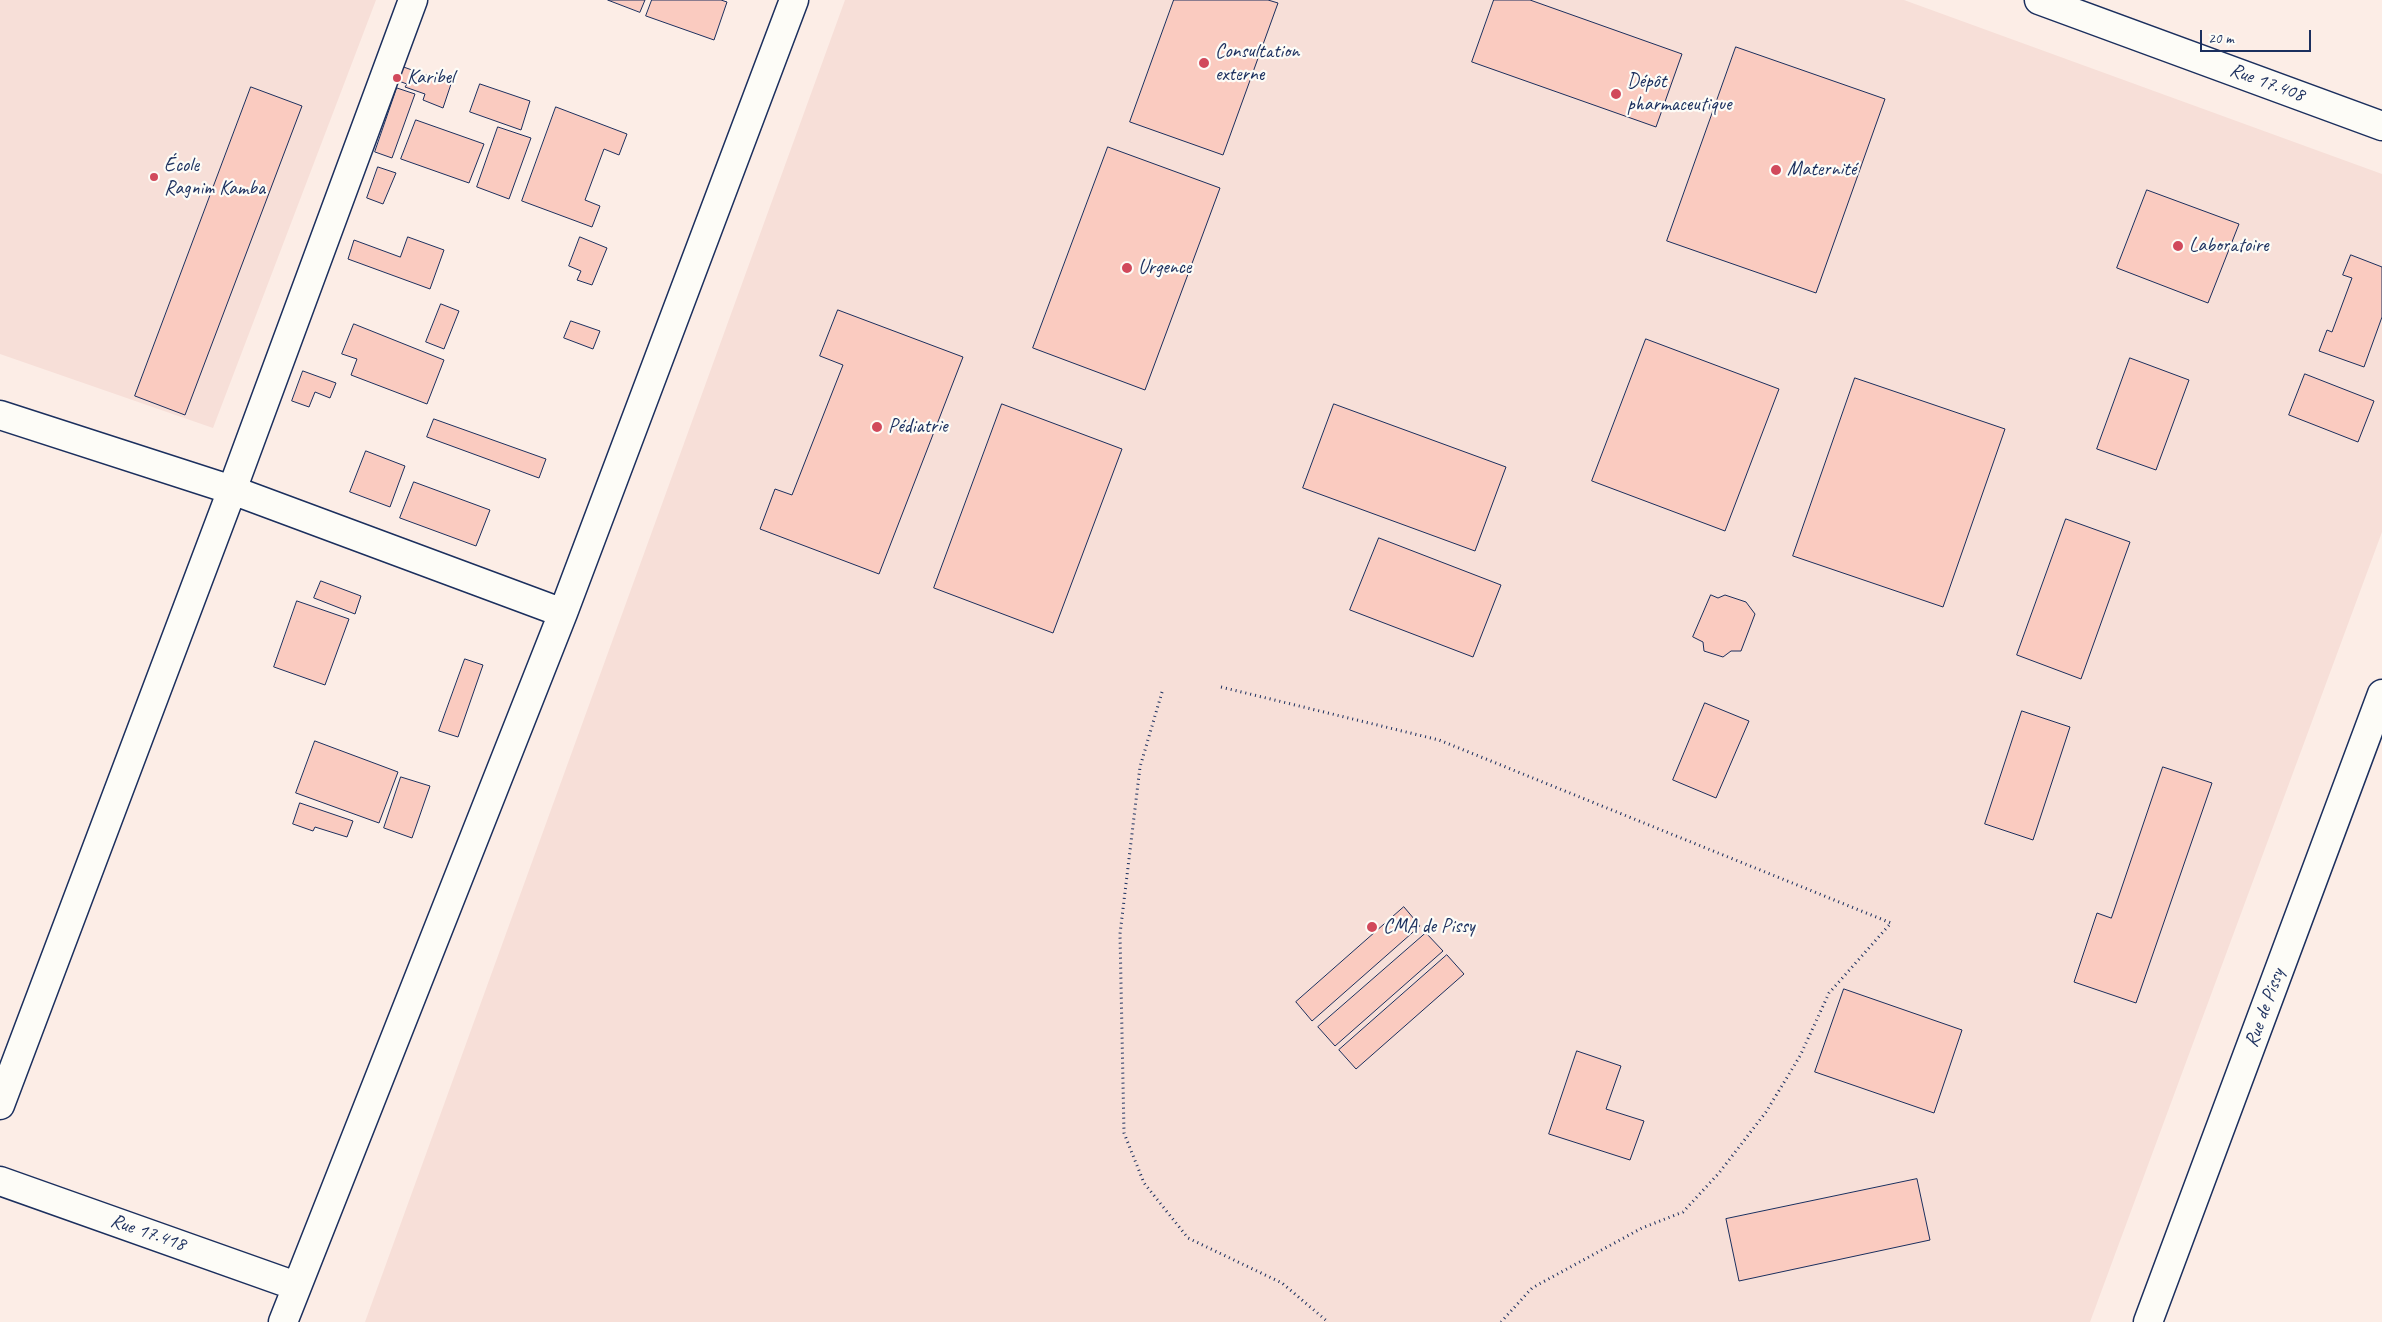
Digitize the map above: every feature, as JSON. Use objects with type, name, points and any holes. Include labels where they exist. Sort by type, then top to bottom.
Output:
[{"type":"street","points":[[0,1105],[232,490],[413,0]]},
{"type":"street","points":[[283,1322],[563,613],[794,0]]},
{"type":"street","name":"Rue 17.408","points":[[2039,0],[2382,126]]},
{"type":"street","points":[[0,415],[232,490],[563,613]]},
{"type":"street","name":"Rue de Pissy","points":[[2148,1322],[2382,694]]},
{"type":"street","name":"Rue 17.418","points":[[0,1181],[296,1286]]},
{"type":"path","points":[[1221,687],[1439,740],[1892,922],[1829,993],[1800,1056],[1766,1112],[1719,1173],[1683,1212],[1642,1228],[1532,1288],[1501,1322]]},
{"type":"path","points":[[1162,692],[1140,767],[1120,934],[1124,1133],[1144,1183],[1188,1238],[1282,1283],[1328,1322]]},
{"type":"shaded area","name":"École Ragnim Kamba","points":[[0,0],[376,0],[213,428],[0,354]]},
{"type":"shaded area","name":"CMA de Pissy","points":[[845,0],[1904,0],[2382,174],[2382,532],[2090,1322],[365,1322]]},
{"type":"building","points":[[608,0],[645,0],[640,12]]},
{"type":"building","points":[[652,0],[721,0],[727,2],[714,40],[646,16]]},
{"type":"building","name":"Consultation externe","points":[[1174,0],[1268,0],[1278,3],[1223,155],[1130,122]]},
{"type":"building","name":"Dépôt pharmaceutique","points":[[1494,0],[1530,0],[1682,54],[1656,127],[1472,62]]},
{"type":"building","name":"Maternité","points":[[1736,47],[1885,99],[1816,293],[1667,241]]},
{"type":"building","points":[[398,65],[451,84],[443,108],[423,100],[425,94],[405,87],[407,84],[393,79]]},
{"type":"building","points":[[480,84],[530,101],[521,130],[470,112]]},
{"type":"building","points":[[251,87],[302,106],[185,415],[135,396]]},
{"type":"building","points":[[397,88],[415,94],[392,158],[375,152]]},
{"type":"building","points":[[556,107],[627,134],[619,155],[604,149],[585,200],[600,206],[592,227],[522,201]]},
{"type":"building","points":[[416,120],[484,144],[469,183],[401,159]]},
{"type":"building","points":[[498,127],[531,138],[509,199],[477,187]]},
{"type":"building","name":"Urgence","points":[[1108,147],[1220,188],[1145,390],[1033,348]]},
{"type":"building","points":[[378,167],[396,173],[383,204],[367,198]]},
{"type":"building","name":"Laboratoire","points":[[2147,190],[2239,224],[2208,303],[2117,268]]},
{"type":"building","points":[[408,237],[444,250],[430,289],[348,259],[354,240],[400,257]]},
{"type":"building","points":[[580,237],[607,248],[592,285],[577,280],[581,271],[569,266]]},
{"type":"building","points":[[2351,255],[2382,267],[2382,317],[2364,367],[2319,351],[2327,330],[2332,332],[2352,278],[2343,275]]},
{"type":"building","points":[[441,304],[459,311],[444,349],[426,342]]},
{"type":"building","name":"Pédiatrie","points":[[838,310],[963,357],[879,574],[760,529],[775,489],[792,495],[843,365],[820,356]]},
{"type":"building","points":[[571,321],[600,331],[593,349],[564,338]]},
{"type":"building","points":[[354,324],[444,360],[427,404],[351,375],[357,359],[342,354]]},
{"type":"building","points":[[1646,339],[1779,389],[1725,531],[1592,481]]},
{"type":"building","points":[[2130,358],[2189,380],[2156,470],[2097,449]]},
{"type":"building","points":[[303,371],[336,383],[330,398],[315,392],[309,407],[292,401]]},
{"type":"building","points":[[2305,374],[2374,401],[2358,442],[2289,415]]},
{"type":"building","points":[[1855,378],[2005,429],[1943,607],[1793,556]]},
{"type":"building","name":"Pédiatrie","points":[[1002,404],[1122,449],[1053,633],[934,588]]},
{"type":"building","points":[[1334,404],[1506,467],[1475,551],[1303,488]]},
{"type":"building","points":[[434,419],[546,459],[539,478],[427,437]]},
{"type":"building","points":[[366,451],[405,466],[390,507],[350,492]]},
{"type":"building","points":[[414,482],[490,510],[476,546],[400,518]]},
{"type":"building","points":[[2066,519],[2130,542],[2081,679],[2017,655]]},
{"type":"building","points":[[1379,538],[1501,585],[1473,657],[1350,610]]},
{"type":"building","points":[[321,581],[361,596],[355,614],[314,598]]},
{"type":"building","points":[[1711,595],[1718,598],[1725,595],[1746,602],[1755,614],[1741,651],[1731,651],[1723,657],[1704,651],[1703,642],[1693,637]]},
{"type":"building","points":[[297,601],[349,619],[325,685],[274,667]]},
{"type":"building","points":[[465,659],[483,665],[458,737],[439,731]]},
{"type":"building","points":[[1705,703],[1749,721],[1716,798],[1673,780]]},
{"type":"building","points":[[2022,711],[2070,727],[2033,840],[1985,824]]},
{"type":"building","points":[[315,741],[398,772],[379,823],[296,793]]},
{"type":"building","points":[[2163,767],[2212,783],[2136,1003],[2074,982],[2097,913],[2111,918]]},
{"type":"building","points":[[401,777],[430,786],[412,838],[384,828]]},
{"type":"building","points":[[300,803],[353,821],[347,837],[315,827],[313,831],[293,824]]},
{"type":"building","points":[[1404,907],[1420,926],[1312,1021],[1296,1002]]},
{"type":"building","points":[[1426,933],[1443,951],[1335,1046],[1318,1027]]},
{"type":"building","points":[[1447,955],[1464,974],[1356,1069],[1339,1050]]},
{"type":"building","points":[[1844,989],[1962,1030],[1934,1113],[1815,1072]]},
{"type":"building","points":[[1577,1051],[1621,1066],[1606,1109],[1644,1121],[1630,1160],[1549,1134]]},
{"type":"building","points":[[1917,1179],[1930,1240],[1739,1281],[1726,1219]]},
{"type":"place","name":"Consultation externe","points":[[1204,63]]},
{"type":"place","name":"Karibel","points":[[397,78]]},
{"type":"place","name":"Dépôt pharmaceutique","points":[[1616,94]]},
{"type":"place","name":"Maternité","points":[[1776,170]]},
{"type":"place","name":"École Ragnim Kamba","points":[[154,177]]},
{"type":"place","name":"Laboratoire","points":[[2178,246]]},
{"type":"place","name":"Urgence","points":[[1127,268]]},
{"type":"place","name":"Pédiatrie","points":[[877,427]]},
{"type":"place","name":"CMA de Pissy","points":[[1372,927]]}]
